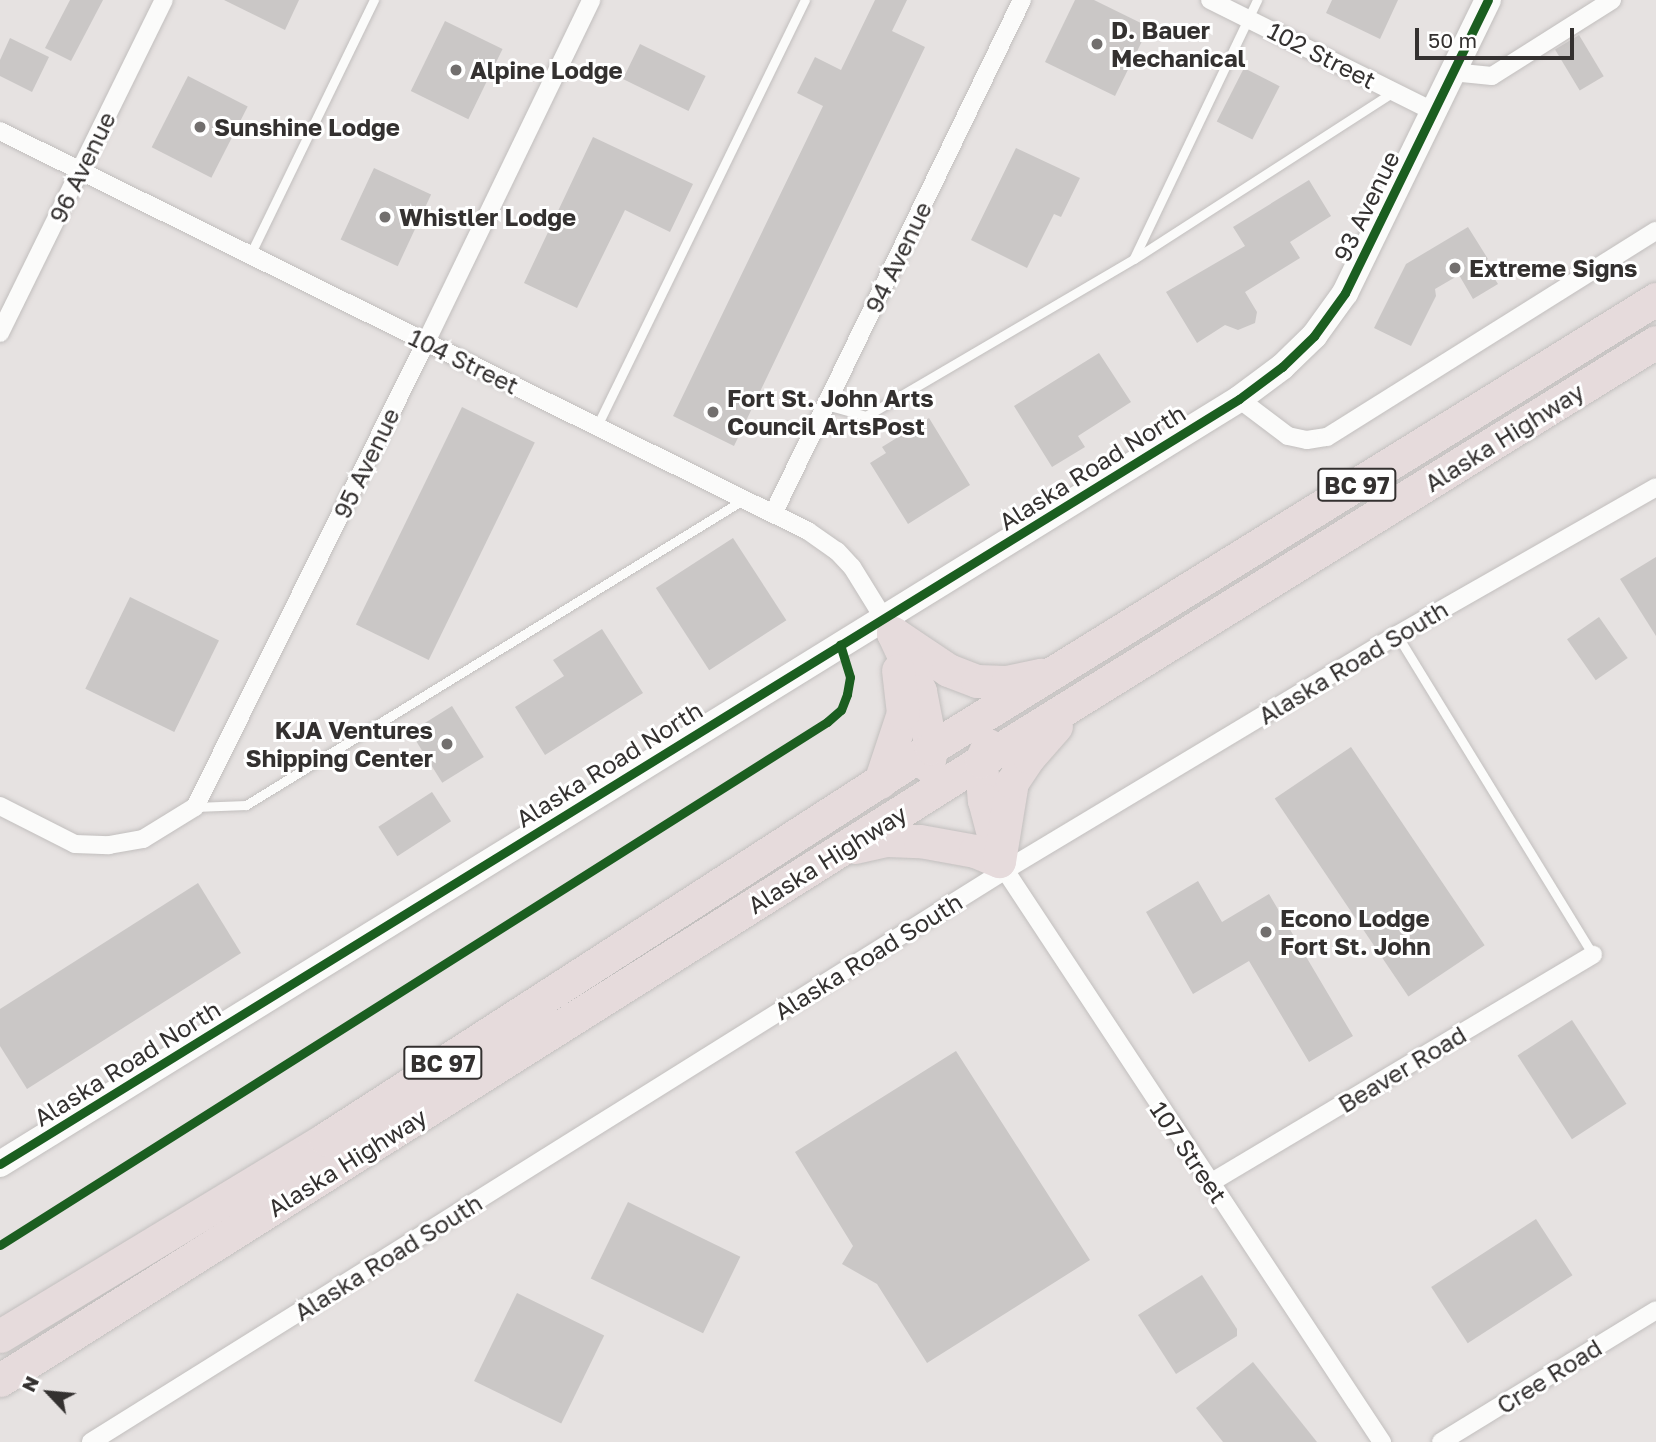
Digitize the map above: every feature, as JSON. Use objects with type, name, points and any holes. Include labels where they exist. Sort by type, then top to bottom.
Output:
[{"type":"highway","name":"Alaska Highway","points":[[0,1336],[325,1139],[931,748],[1656,299]]},
{"type":"highway","name":"Alaska Highway","points":[[0,1380],[981,761],[1656,342]]},
{"type":"highway","points":[[888,625],[948,670],[977,681],[1007,682],[1057,671]]},
{"type":"highway","points":[[888,625],[920,691],[931,748],[924,798]]},
{"type":"highway","points":[[880,782],[903,713],[888,625]]},
{"type":"highway","points":[[1001,866],[1012,782],[1029,757],[1077,702]]},
{"type":"highway","points":[[1001,866],[984,800],[981,761],[1004,705]]},
{"type":"highway","points":[[838,852],[886,839],[920,841],[975,850],[1001,866]]},
{"type":"street","name":"96 Avenue","points":[[1,330],[164,0]]},
{"type":"street","name":"95 Avenue","points":[[195,807],[426,342],[591,0]]},
{"type":"street","name":"94 Avenue","points":[[773,514],[1022,0]]},
{"type":"street","name":"102 Street","points":[[1210,0],[1433,111]]},
{"type":"street","name":"93 Avenue","points":[[1239,399],[1298,352],[1338,305],[1488,0]]},
{"type":"street","points":[[1452,72],[1492,76],[1612,0]]},
{"type":"street","name":"104 Street","points":[[0,131],[808,531],[837,551],[852,567],[888,625]]},
{"type":"street","points":[[1239,399],[1288,436],[1307,440],[1326,436],[1656,231]]},
{"type":"street","name":"Alaska Road North","points":[[0,1164],[888,625],[1239,399]]},
{"type":"street","name":"Alaska Road South","points":[[90,1442],[1001,866],[1396,635],[1656,487]]},
{"type":"street","points":[[0,806],[75,844],[109,845],[143,839],[195,807]]},
{"type":"street","name":"107 Street","points":[[1001,866],[1382,1442]]},
{"type":"street","name":"Beaver Road","points":[[1210,1183],[1593,955]]},
{"type":"street","name":"Cree Road","points":[[1441,1442],[1656,1310]]},
{"type":"lane","points":[[250,254],[374,0]]},
{"type":"lane","points":[[597,426],[805,0]]},
{"type":"lane","points":[[1133,259],[1256,0]]},
{"type":"lane","points":[[826,405],[866,416],[1133,259],[1394,91]]},
{"type":"lane","points":[[195,807],[246,805],[744,499]]},
{"type":"lane","points":[[1396,635],[1593,955]]},
{"type":"building","points":[[70,0],[103,0],[71,61],[45,48]]},
{"type":"building","points":[[224,0],[299,0],[285,30]]},
{"type":"building","points":[[875,0],[907,0],[892,31],[925,47],[734,446],[673,416],[823,106],[797,93],[815,57],[841,70]]},
{"type":"building","name":"D. Bauer Mechanical","points":[[1075,0],[1094,0],[1149,27],[1115,96],[1045,62]]},
{"type":"building","points":[[1332,0],[1398,0],[1380,39],[1326,13]]},
{"type":"building","name":"Alpine Lodge","points":[[445,21],[503,49],[468,119],[411,91]]},
{"type":"building","points":[[1579,35],[1604,76],[1580,91],[1555,49]]},
{"type":"building","points":[[10,38],[49,57],[32,92],[0,76],[0,60]]},
{"type":"building","points":[[640,44],[706,76],[689,111],[623,79]]},
{"type":"building","points":[[1244,68],[1280,86],[1252,140],[1217,121]]},
{"type":"building","name":"Sunshine Lodge","points":[[188,76],[248,106],[211,178],[152,147]]},
{"type":"building","points":[[593,137],[693,184],[670,232],[625,210],[577,308],[524,283]]},
{"type":"building","points":[[1016,148],[1080,178],[1061,217],[1054,214],[1027,268],[971,240]]},
{"type":"building","name":"Whistler Lodge","points":[[374,168],[431,195],[398,266],[341,240]]},
{"type":"building","points":[[1309,180],[1331,216],[1290,242],[1300,258],[1245,292],[1257,312],[1255,323],[1238,330],[1225,325],[1197,343],[1166,292],[1245,246],[1233,227]]},
{"type":"building","points":[[1468,227],[1488,259],[1484,262],[1498,284],[1473,299],[1459,275],[1435,289],[1436,296],[1411,346],[1374,328],[1406,264]]},
{"type":"building","points":[[1099,353],[1131,402],[1078,436],[1085,447],[1052,467],[1014,406]]},
{"type":"building","points":[[462,407],[535,443],[429,660],[356,625]]},
{"type":"building","points":[[929,418],[970,485],[908,524],[870,463],[886,453],[882,447]]},
{"type":"building","points":[[733,538],[786,620],[709,670],[656,588]]},
{"type":"building","points":[[1656,557],[1656,636],[1620,579]]},
{"type":"building","points":[[130,597],[219,640],[174,732],[85,689]]},
{"type":"building","points":[[1599,617],[1628,658],[1596,680],[1567,639]]},
{"type":"building","points":[[602,629],[643,693],[545,755],[515,707],[564,676],[553,660]]},
{"type":"building","name":"KJA Ventures Shipping Center","points":[[452,706],[484,757],[442,783],[410,732]]},
{"type":"building","points":[[1351,747],[1485,945],[1408,997],[1275,798]]},
{"type":"building","points":[[432,792],[451,821],[397,856],[378,827]]},
{"type":"building","points":[[1198,881],[1222,922],[1269,894],[1353,1036],[1309,1062],[1249,961],[1193,994],[1146,912]]},
{"type":"building","points":[[198,883],[241,953],[27,1089],[0,1046],[0,1009]]},
{"type":"building","points":[[1572,1020],[1626,1104],[1572,1139],[1517,1055]]},
{"type":"building","points":[[956,1051],[1090,1260],[927,1363],[877,1284],[842,1264],[853,1246],[795,1152]]},
{"type":"building","points":[[628,1202],[740,1257],[703,1333],[591,1278]]},
{"type":"building","points":[[1536,1219],[1572,1275],[1468,1343],[1431,1287]]},
{"type":"building","points":[[1202,1275],[1237,1329],[1237,1336],[1176,1374],[1138,1315]]},
{"type":"building","points":[[517,1293],[604,1336],[561,1424],[474,1381]]},
{"type":"building","points":[[1253,1362],[1317,1442],[1223,1442],[1196,1408]]},
{"type":"cycle path","points":[[0,1164],[1239,399],[1282,367],[1314,336],[1345,293],[1488,0]]},
{"type":"cycle path","points":[[0,1245],[827,722],[841,710],[850,677],[840,644]]},
{"type":"place","name":"D. Bauer Mechanical","points":[[1097,44]]},
{"type":"place","name":"Alpine Lodge","points":[[456,70]]},
{"type":"place","name":"Sunshine Lodge","points":[[200,127]]},
{"type":"place","name":"Whistler Lodge","points":[[385,217]]},
{"type":"place","name":"Extreme Signs","points":[[1455,268]]},
{"type":"place","name":"Fort St. John Arts Council ArtsPost","points":[[713,412]]},
{"type":"place","name":"KJA Ventures Shipping Center","points":[[447,744]]},
{"type":"place","name":"Econo Lodge Fort St. John","points":[[1266,932]]}]
